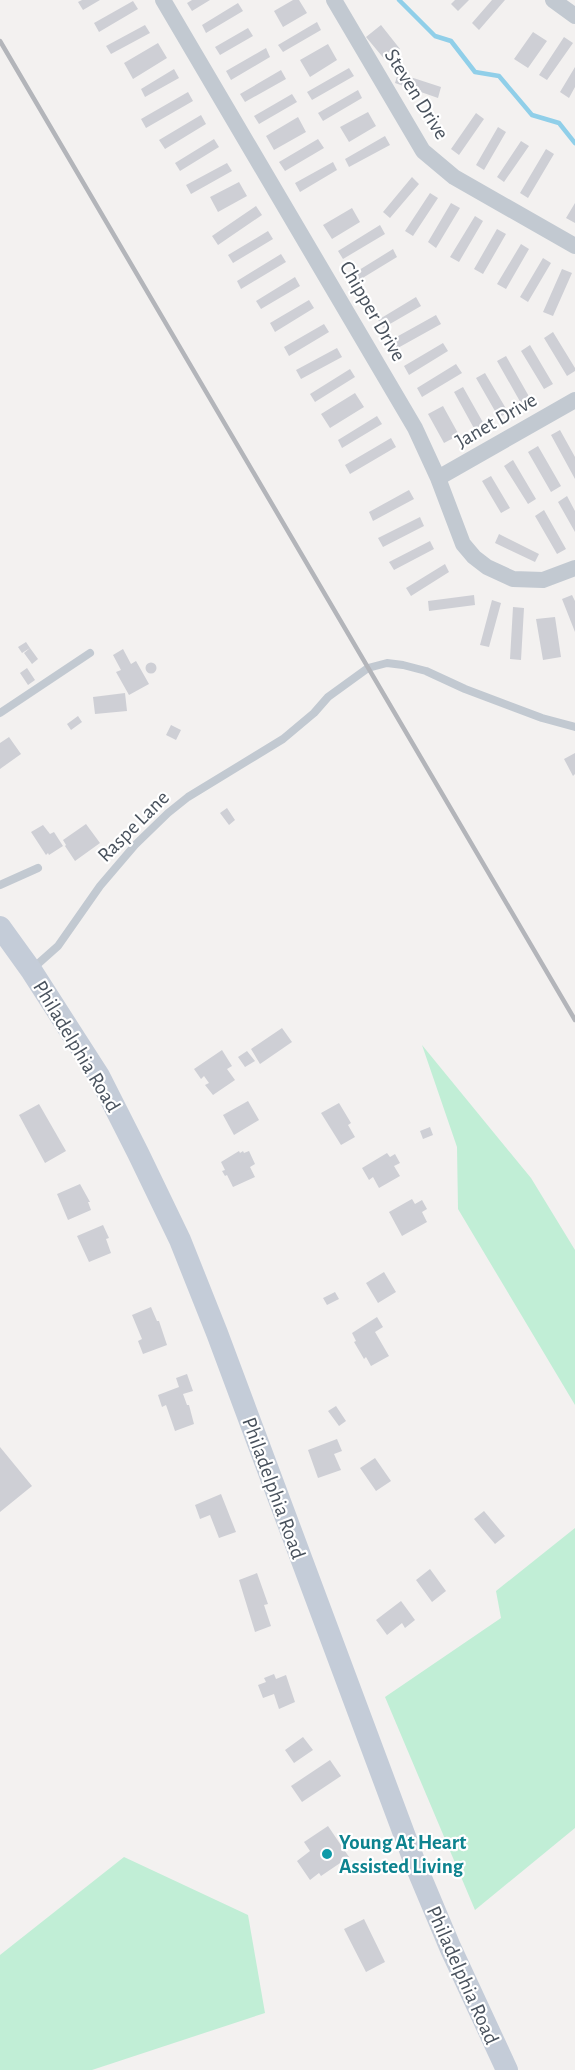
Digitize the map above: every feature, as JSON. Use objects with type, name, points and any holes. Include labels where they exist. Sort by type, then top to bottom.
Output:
[{"type":"main road","name":"Philadelphia Road","points":[[0,927],[31,970],[99,1076],[180,1240],[217,1333],[416,1866],[473,1999],[507,2070]]},
{"type":"street","name":"Chipper Drive","points":[[164,0],[192,52],[415,428],[438,478],[463,544],[487,567],[513,579],[530,581],[560,575],[575,568]]},
{"type":"street","name":"Steven Drive","points":[[334,0],[423,151],[454,177],[575,246]]},
{"type":"street","points":[[553,0],[575,16]]},
{"type":"street","name":"Janet Drive","points":[[438,478],[575,400]]},
{"type":"lane","points":[[0,713],[90,653]]},
{"type":"lane","name":"Raspe Lane","points":[[31,970],[58,946],[100,886],[168,813],[283,739],[314,713],[328,697],[368,668],[387,663],[426,671],[520,710],[575,727]]},
{"type":"lane","points":[[0,885],[38,868]]},
{"type":"green space","points":[[422,1045],[531,1178],[575,1250],[575,1405],[458,1209],[457,1147]]},
{"type":"green space","points":[[575,1528],[575,1828],[475,1910],[385,1697],[501,1618],[496,1591]]},
{"type":"green space","points":[[124,1857],[248,1915],[265,2013],[92,2070],[0,2070],[0,1955]]},
{"type":"building","points":[[100,0],[83,10],[78,2]]},
{"type":"building","points":[[192,0],[210,0],[192,11],[187,3]]},
{"type":"building","points":[[293,0],[299,0],[307,13],[283,27],[274,11]]},
{"type":"building","points":[[455,0],[469,0],[458,11],[451,4]]},
{"type":"building","points":[[492,0],[505,0],[479,30],[472,23]]},
{"type":"building","points":[[133,1],[138,9],[99,32],[94,23]]},
{"type":"building","points":[[238,3],[243,11],[206,33],[202,25]]},
{"type":"building","points":[[317,22],[321,30],[283,52],[278,45]]},
{"type":"building","points":[[145,25],[150,33],[111,54],[106,46]]},
{"type":"building","points":[[381,25],[400,49],[386,61],[366,37]]},
{"type":"building","points":[[248,28],[253,36],[220,55],[215,47]]},
{"type":"building","points":[[533,32],[547,41],[528,68],[514,59]]},
{"type":"building","points":[[564,37],[573,43],[547,80],[539,75]]},
{"type":"building","points":[[158,43],[167,58],[133,79],[124,63]]},
{"type":"building","points":[[328,44],[337,60],[310,77],[300,60]]},
{"type":"building","points":[[266,48],[270,57],[231,80],[226,71]]},
{"type":"building","points":[[575,67],[575,87],[569,98],[560,92]]},
{"type":"building","points":[[349,68],[354,76],[312,100],[307,92]]},
{"type":"building","points":[[174,69],[179,78],[145,97],[141,89]]},
{"type":"building","points":[[281,70],[286,79],[245,102],[240,94]]},
{"type":"building","points":[[398,73],[441,87],[438,98],[395,83]]},
{"type":"building","points":[[358,90],[362,98],[323,121],[318,113]]},
{"type":"building","points":[[188,92],[193,101],[146,128],[141,119]]},
{"type":"building","points":[[292,94],[297,102],[259,124],[254,116]]},
{"type":"building","points":[[368,112],[376,126],[349,142],[340,127]]},
{"type":"building","points":[[476,113],[484,119],[459,155],[451,149]]},
{"type":"building","points":[[201,115],[206,124],[165,149],[159,140]]},
{"type":"building","points":[[298,117],[306,132],[274,150],[266,136]]},
{"type":"building","points":[[498,127],[506,132],[484,170],[476,165]]},
{"type":"building","points":[[385,136],[390,145],[349,167],[345,159]]},
{"type":"building","points":[[214,139],[219,147],[180,171],[175,163]]},
{"type":"building","points":[[318,139],[324,148],[285,171],[279,162]]},
{"type":"building","points":[[521,141],[529,146],[504,182],[497,177]]},
{"type":"building","points":[[546,149],[554,154],[528,198],[520,193]]},
{"type":"building","points":[[333,162],[337,170],[300,192],[295,183]]},
{"type":"building","points":[[227,163],[232,171],[191,194],[186,185]]},
{"type":"building","points":[[412,177],[419,184],[390,218],[383,212]]},
{"type":"building","points":[[239,182],[247,196],[218,212],[210,197]]},
{"type":"building","points":[[430,193],[438,198],[413,236],[405,231]]},
{"type":"building","points":[[451,203],[460,208],[436,248],[428,242]]},
{"type":"building","points":[[575,203],[575,223],[566,218]]},
{"type":"building","points":[[256,206],[262,215],[218,245],[212,236]]},
{"type":"building","points":[[352,208],[360,222],[332,239],[323,225]]},
{"type":"building","points":[[475,216],[483,221],[459,262],[450,257]]},
{"type":"building","points":[[380,225],[385,234],[343,259],[338,251]]},
{"type":"building","points":[[497,229],[506,234],[483,274],[474,269]]},
{"type":"building","points":[[268,231],[273,239],[233,263],[228,255]]},
{"type":"building","points":[[521,244],[529,249],[506,289],[497,284]]},
{"type":"building","points":[[393,249],[397,257],[356,282],[351,275]]},
{"type":"building","points":[[281,254],[286,262],[241,289],[237,281]]},
{"type":"building","points":[[543,258],[551,263],[528,302],[520,297]]},
{"type":"building","points":[[562,269],[572,273],[553,316],[543,312]]},
{"type":"building","points":[[295,277],[300,286],[261,309],[256,301]]},
{"type":"building","points":[[416,297],[421,306],[383,328],[378,320]]},
{"type":"building","points":[[309,300],[314,308],[275,332],[270,323]]},
{"type":"building","points":[[436,315],[441,324],[396,349],[391,340]]},
{"type":"building","points":[[324,324],[329,332],[289,356],[284,347]]},
{"type":"building","points":[[553,332],[575,368],[575,371],[567,376],[544,338]]},
{"type":"building","points":[[443,343],[448,351],[409,375],[404,366]]},
{"type":"building","points":[[530,345],[553,384],[544,389],[521,351]]},
{"type":"building","points":[[337,348],[342,357],[301,379],[296,370]]},
{"type":"building","points":[[506,356],[531,400],[522,405],[497,361]]},
{"type":"building","points":[[456,364],[462,373],[422,397],[417,388]]},
{"type":"building","points":[[350,369],[355,377],[315,402],[310,394]]},
{"type":"building","points":[[485,373],[508,412],[499,418],[476,378]]},
{"type":"building","points":[[463,387],[485,426],[476,432],[454,392]]},
{"type":"building","points":[[355,393],[364,407],[330,428],[321,414]]},
{"type":"building","points":[[443,406],[459,435],[444,443],[428,414]]},
{"type":"building","points":[[377,416],[382,424],[342,448],[338,440]]},
{"type":"building","points":[[560,430],[575,457],[575,479],[551,435]]},
{"type":"building","points":[[391,438],[396,447],[350,474],[345,465]]},
{"type":"building","points":[[538,446],[561,486],[551,492],[528,452]]},
{"type":"building","points":[[513,460],[536,499],[528,504],[504,466]]},
{"type":"building","points":[[491,476],[510,508],[501,513],[482,481]]},
{"type":"building","points":[[409,490],[414,499],[373,521],[369,512]]},
{"type":"building","points":[[567,496],[575,511],[575,532],[558,502]]},
{"type":"building","points":[[544,510],[566,549],[557,554],[535,516]]},
{"type":"building","points":[[420,517],[424,526],[383,547],[378,538]]},
{"type":"building","points":[[499,534],[539,554],[535,562],[495,543]]},
{"type":"building","points":[[430,541],[434,549],[394,570],[389,562]]},
{"type":"building","points":[[445,564],[449,572],[411,596],[406,588]]},
{"type":"building","points":[[474,595],[475,605],[429,611],[428,601]]},
{"type":"building","points":[[572,595],[575,601],[575,632],[562,599]]},
{"type":"building","points":[[492,600],[501,603],[489,647],[480,645]]},
{"type":"building","points":[[513,607],[524,608],[521,660],[510,659]]},
{"type":"building","points":[[555,617],[561,657],[543,660],[536,619]]},
{"type":"building","points":[[26,642],[30,648],[22,653],[18,647]]},
{"type":"building","points":[[30,648],[38,659],[32,664],[24,653]]},
{"type":"building","points":[[123,649],[131,664],[136,661],[149,684],[129,695],[116,672],[121,670],[113,655]]},
{"type":"building","points":[[151,663],[155,664],[155,672],[151,673],[147,672],[146,668],[147,664]]},
{"type":"building","points":[[27,668],[35,680],[28,685],[20,673]]},
{"type":"building","points":[[125,693],[127,711],[95,714],[93,697]]},
{"type":"building","points":[[78,716],[82,722],[71,730],[67,724]]},
{"type":"building","points":[[171,725],[181,730],[176,740],[166,735]]},
{"type":"building","points":[[9,737],[21,754],[0,769],[0,743]]},
{"type":"building","points":[[575,753],[575,774],[573,776],[564,759]]},
{"type":"building","points":[[227,808],[235,820],[229,825],[220,813]]},
{"type":"building","points":[[86,824],[100,843],[75,861],[63,840]]},
{"type":"building","points":[[43,825],[50,834],[54,832],[63,846],[49,855],[48,853],[46,855],[31,832]]},
{"type":"building","points":[[282,1028],[292,1042],[260,1064],[251,1049]]},
{"type":"building","points":[[222,1050],[232,1066],[227,1069],[235,1080],[213,1095],[205,1085],[209,1083],[204,1076],[201,1079],[194,1069]]},
{"type":"building","points":[[247,1051],[255,1061],[245,1067],[238,1057]]},
{"type":"building","points":[[248,1101],[259,1120],[234,1135],[223,1115]]},
{"type":"building","points":[[339,1103],[351,1123],[348,1125],[355,1137],[341,1145],[321,1113]]},
{"type":"building","points":[[39,1104],[66,1151],[45,1163],[19,1115]]},
{"type":"building","points":[[430,1127],[433,1135],[423,1139],[420,1131]]},
{"type":"building","points":[[239,1151],[244,1153],[249,1151],[255,1164],[250,1167],[255,1177],[233,1187],[227,1175],[225,1176],[222,1171],[225,1170],[221,1162]]},
{"type":"building","points":[[387,1153],[390,1157],[395,1154],[400,1163],[394,1166],[400,1176],[379,1188],[373,1177],[369,1180],[362,1168]]},
{"type":"building","points":[[80,1184],[90,1202],[88,1202],[91,1210],[68,1220],[57,1194]]},
{"type":"building","points":[[412,1199],[415,1204],[422,1200],[427,1209],[422,1212],[427,1222],[402,1236],[389,1212]]},
{"type":"building","points":[[103,1225],[109,1238],[106,1239],[111,1253],[89,1262],[77,1236]]},
{"type":"building","points":[[384,1272],[396,1292],[378,1303],[366,1283]]},
{"type":"building","points":[[335,1292],[339,1299],[327,1305],[323,1298]]},
{"type":"building","points":[[151,1307],[159,1321],[167,1345],[143,1354],[138,1341],[142,1339],[132,1315]]},
{"type":"building","points":[[377,1317],[383,1327],[375,1332],[389,1356],[371,1366],[354,1342],[356,1341],[352,1333]]},
{"type":"building","points":[[187,1374],[193,1391],[183,1394],[189,1405],[194,1424],[175,1431],[166,1405],[162,1407],[158,1395],[179,1387],[176,1378]]},
{"type":"building","points":[[336,1406],[346,1421],[339,1426],[328,1411]]},
{"type":"building","points":[[337,1439],[342,1451],[334,1454],[341,1470],[318,1478],[308,1450]]},
{"type":"building","points":[[0,1447],[32,1486],[0,1512]]},
{"type":"building","points":[[375,1458],[391,1481],[376,1491],[360,1468]]},
{"type":"building","points":[[221,1494],[236,1532],[219,1538],[210,1515],[200,1519],[195,1505]]},
{"type":"building","points":[[484,1511],[505,1536],[495,1544],[474,1519]]},
{"type":"building","points":[[430,1569],[446,1591],[432,1602],[416,1580]]},
{"type":"building","points":[[257,1573],[268,1604],[264,1605],[271,1626],[255,1632],[239,1580]]},
{"type":"building","points":[[401,1601],[415,1620],[405,1628],[402,1623],[387,1635],[376,1620]]},
{"type":"building","points":[[274,1674],[276,1679],[286,1675],[295,1702],[279,1709],[274,1694],[263,1698],[258,1685],[266,1682],[264,1678]]},
{"type":"building","points":[[303,1737],[313,1750],[294,1763],[285,1750]]},
{"type":"building","points":[[330,1760],[341,1776],[302,1802],[291,1786]]},
{"type":"building","name":"Young At Heart Assisted Living","points":[[328,1826],[349,1857],[321,1876],[319,1873],[310,1880],[297,1861],[310,1851],[304,1842]]},
{"type":"building","points":[[364,1919],[385,1962],[366,1972],[344,1929]]},
{"type":"waterway","points":[[399,0],[435,36],[451,41],[475,72],[499,76],[532,115],[559,123],[575,143]]},
{"type":"railway","points":[[0,41],[575,1020]]},
{"type":"place","name":"Young At Heart Assisted Living","points":[[327,1854]]}]
